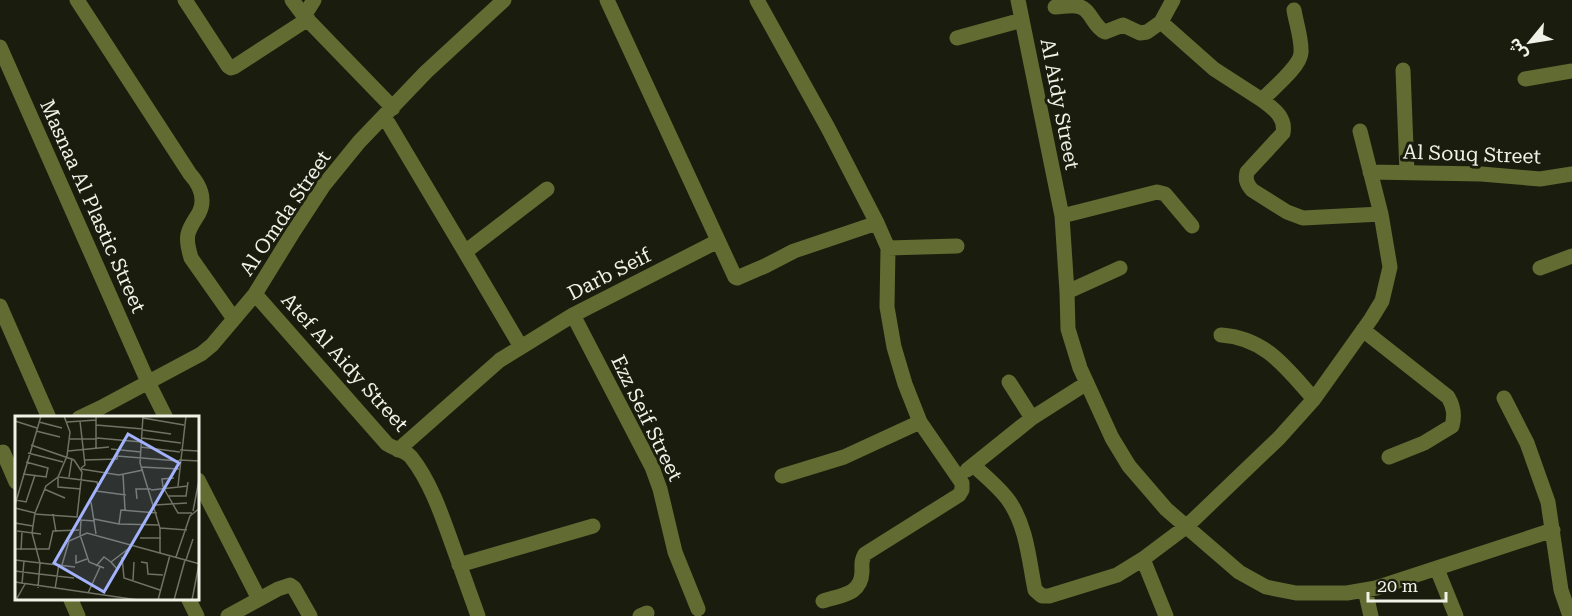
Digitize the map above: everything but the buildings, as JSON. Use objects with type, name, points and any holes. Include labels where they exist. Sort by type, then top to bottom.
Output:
[{"type":"street","points":[[77,0],[197,182],[202,200],[188,236],[191,258],[234,319]]},
{"type":"street","points":[[185,0],[231,68],[306,17],[314,0]]},
{"type":"street","points":[[292,0],[388,112],[465,252],[521,346]]},
{"type":"street","name":"Al Omda Street","points":[[88,416],[103,413],[148,382],[201,354],[212,345],[255,294],[324,185],[359,142],[426,72],[504,0]]},
{"type":"street","points":[[607,0],[735,278],[794,251],[877,224]]},
{"type":"street","points":[[758,0],[828,128],[888,248],[887,307],[894,347],[905,384],[920,422],[963,487],[959,495],[866,554],[861,561],[861,580],[858,587],[853,591],[823,601]]},
{"type":"street","name":"Al Aidy Street","points":[[1018,0],[1062,216],[1068,329],[1080,369],[1112,438],[1129,466],[1166,509],[1239,572],[1266,587],[1296,593],[1347,593],[1376,588],[1552,530]]},
{"type":"street","points":[[1055,7],[1083,8],[1104,32],[1123,25],[1144,33],[1161,22],[1173,0]]},
{"type":"street","points":[[1262,100],[1294,68],[1301,56],[1294,10]]},
{"type":"street","points":[[957,38],[1022,20]]},
{"type":"street","points":[[1161,22],[1214,69],[1262,100],[1283,119],[1283,133],[1246,172],[1245,178],[1252,190],[1287,212],[1303,218],[1381,214]]},
{"type":"street","name":"Masnaa Al Plastic Street","points":[[0,47],[165,416]]},
{"type":"street","points":[[1403,70],[1407,173]]},
{"type":"street","points":[[1524,79],[1572,71]]},
{"type":"street","points":[[973,465],[1009,500],[1019,519],[1024,536],[1035,590],[1042,596],[1049,596],[1117,575],[1143,559],[1187,526],[1279,438],[1314,399],[1382,301],[1390,267],[1381,214],[1360,131]]},
{"type":"street","name":"Al Souq Street","points":[[1370,172],[1481,174],[1540,179],[1572,174]]},
{"type":"street","points":[[465,252],[548,189]]},
{"type":"street","points":[[1062,216],[1157,192],[1165,194],[1192,226]]},
{"type":"street","name":"Darb Seif","points":[[398,450],[500,360],[521,346],[573,315],[718,242]]},
{"type":"street","points":[[888,248],[957,246]]},
{"type":"street","points":[[1540,268],[1572,256]]},
{"type":"street","points":[[1067,292],[1120,267]]},
{"type":"street","name":"Atef Al Aidy Street","points":[[255,294],[387,444],[410,456],[428,485],[442,517],[478,616]]},
{"type":"street","points":[[0,306],[48,416]]},
{"type":"street","name":"Ezz Seif Street","points":[[573,315],[652,467],[660,489],[675,552],[698,609]]},
{"type":"street","points":[[1363,330],[1448,397],[1454,411],[1452,426],[1424,443],[1389,457]]},
{"type":"street","points":[[1221,335],[1236,336],[1274,355],[1314,399]]},
{"type":"street","points":[[1009,382],[1032,418]]},
{"type":"street","points":[[957,477],[1032,418],[1087,383]]},
{"type":"street","points":[[1504,399],[1527,443],[1548,501],[1561,590],[1570,616]]},
{"type":"street","points":[[782,476],[844,457],[920,422]]},
{"type":"street","points":[[6,451],[15,479]]},
{"type":"street","points":[[200,484],[260,599]]},
{"type":"street","points":[[459,565],[593,526]]},
{"type":"street","points":[[1556,561],[1572,556]]},
{"type":"street","points":[[1143,559],[1166,616]]},
{"type":"street","points":[[1437,568],[1456,616]]},
{"type":"street","points":[[228,616],[290,585],[310,616]]},
{"type":"street","points":[[1365,590],[1371,616]]},
{"type":"street","points":[[71,601],[78,616]]},
{"type":"street","points":[[190,601],[197,616]]}]
